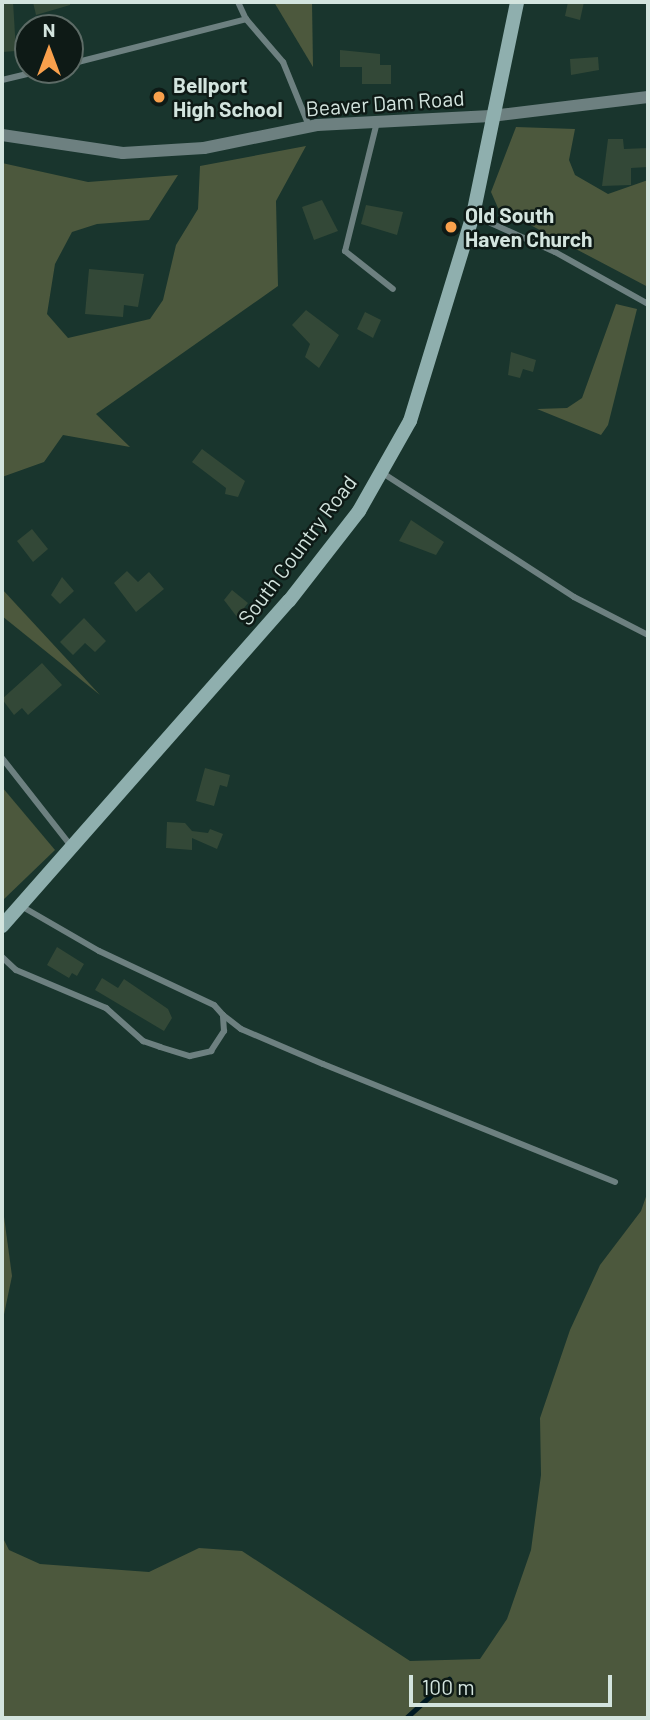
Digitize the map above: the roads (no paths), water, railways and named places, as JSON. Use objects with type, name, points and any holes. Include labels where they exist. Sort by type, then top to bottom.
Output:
[{"type":"main road","name":"South Country Road","points":[[2,926],[289,601],[359,511],[410,421],[473,215],[491,116],[517,2]]},
{"type":"street","name":"Beaver Dam Road","points":[[2,135],[123,153],[204,148],[309,126],[491,116],[648,97]]},
{"type":"lane","points":[[238,2],[246,19],[283,62],[309,126]]},
{"type":"lane","points":[[84,60],[246,19]]},
{"type":"lane","points":[[377,122],[345,251],[393,289]]},
{"type":"lane","points":[[473,215],[555,252],[648,304]]},
{"type":"lane","points":[[381,472],[574,597],[648,635]]},
{"type":"lane","points":[[2,758],[73,848]]},
{"type":"lane","points":[[21,906],[99,951],[214,1005],[240,1029],[615,1182]]},
{"type":"lane","points":[[2,957],[16,970],[106,1008],[143,1041],[190,1056],[211,1051],[225,1031],[223,1015]]},
{"type":"waterway","points":[[406,1718],[449,1679]]},
{"type":"place","name":"Bellport High School","points":[[159,97]]},
{"type":"place","name":"Old South Haven Church","points":[[451,227]]}]
